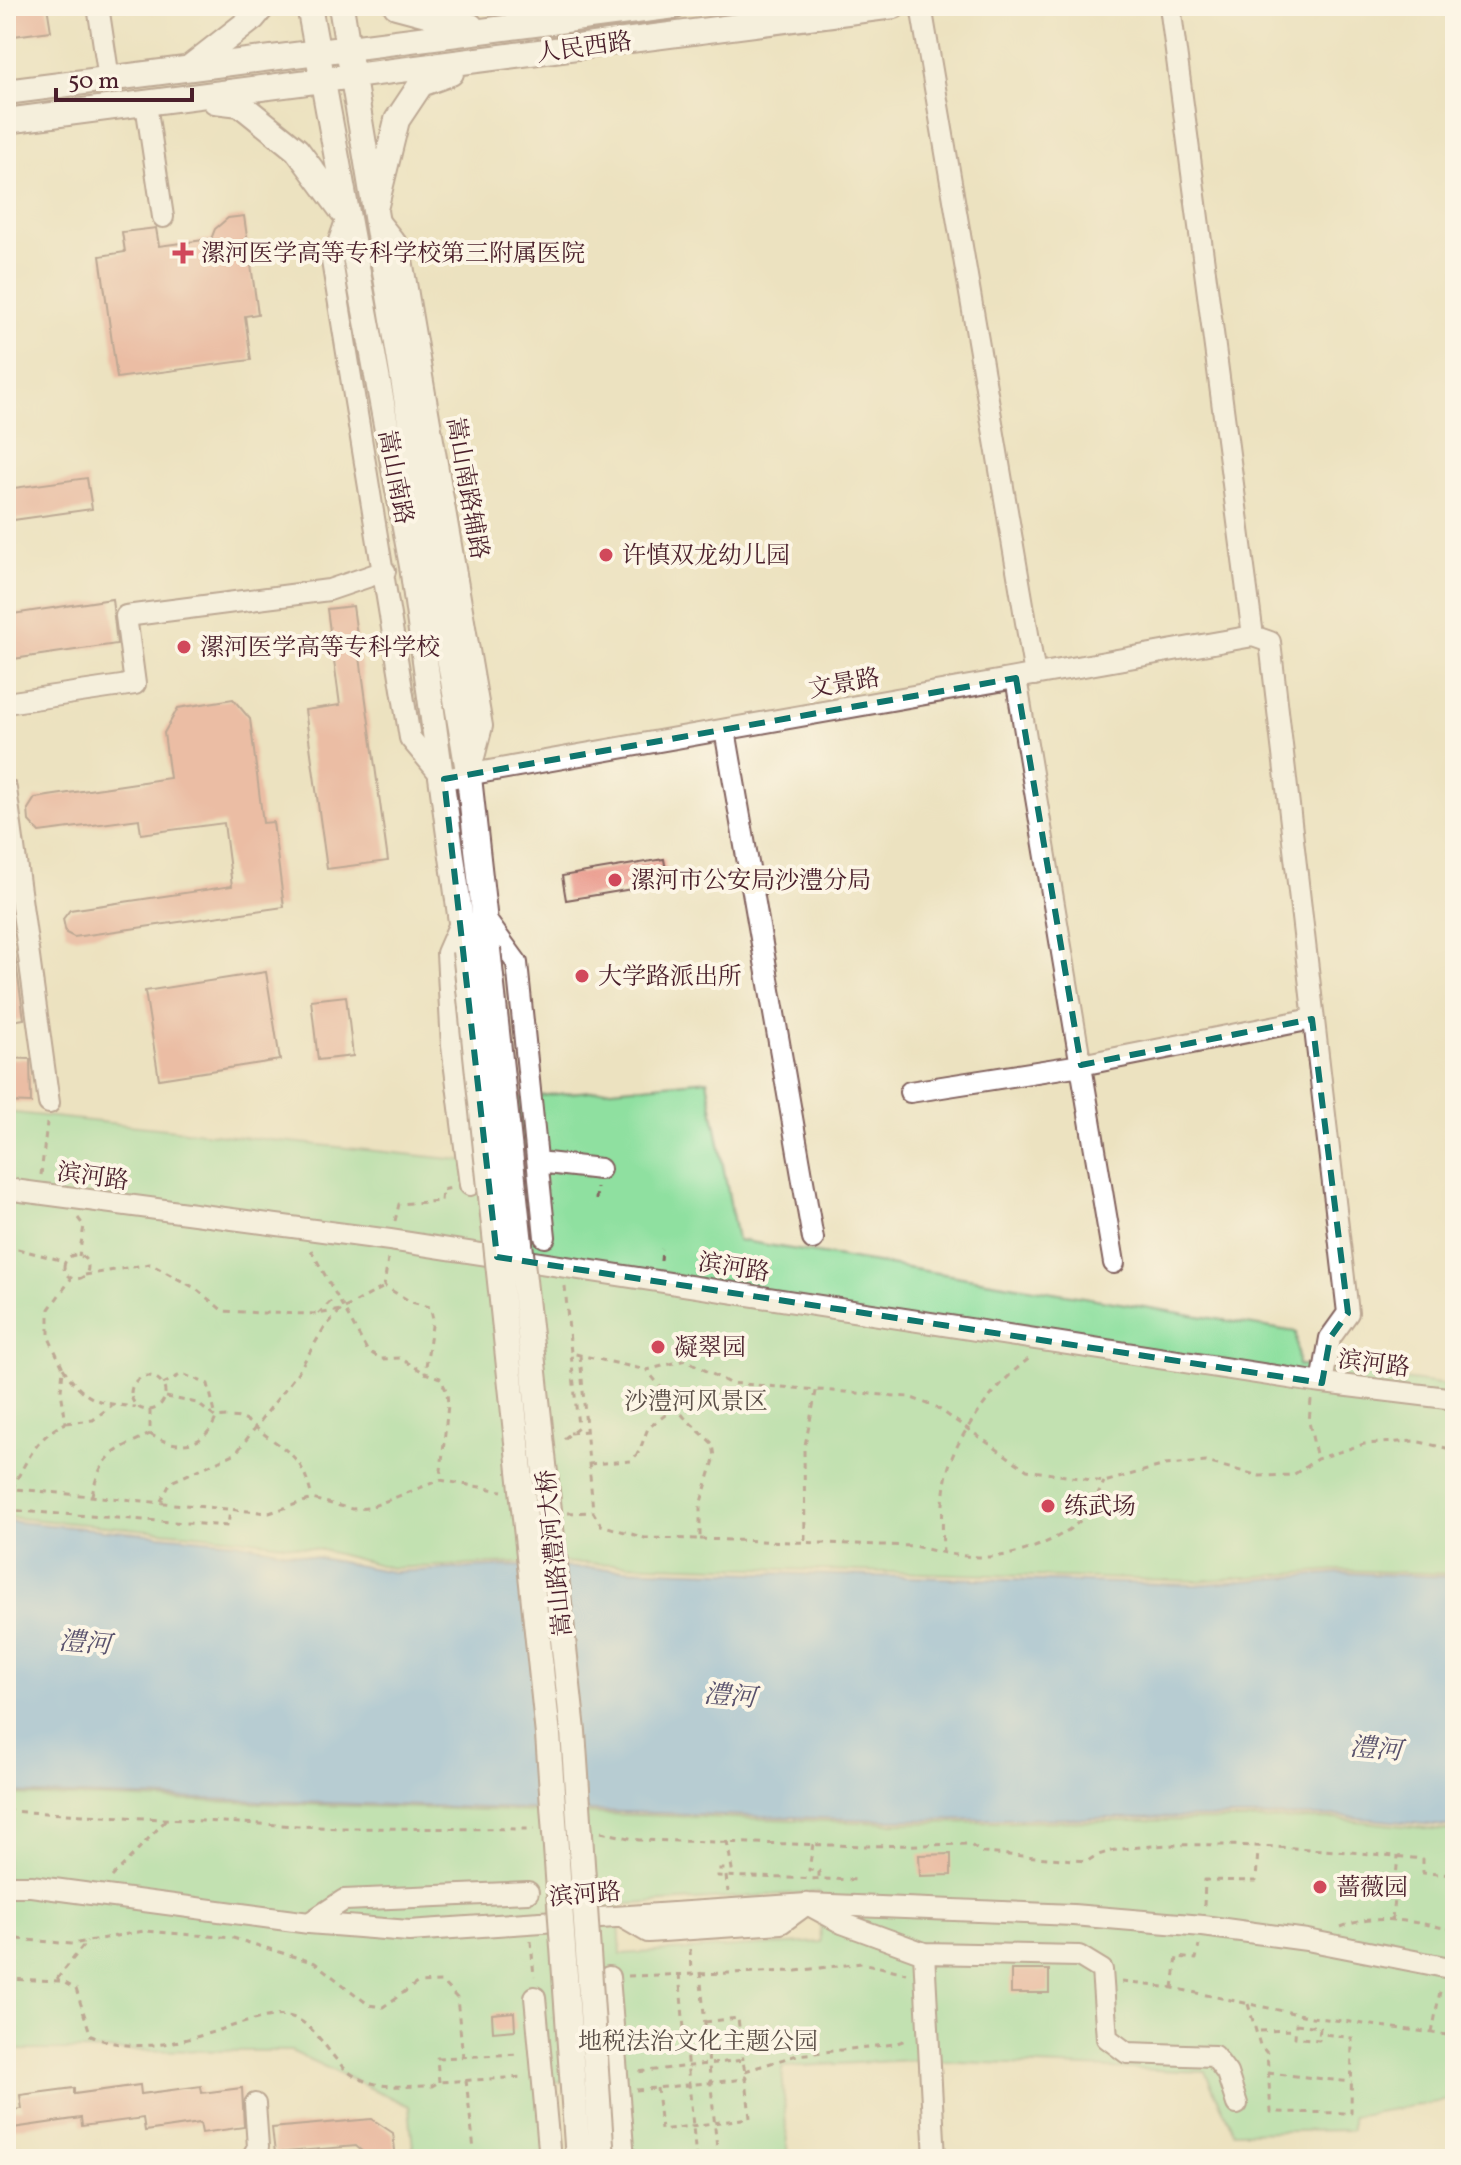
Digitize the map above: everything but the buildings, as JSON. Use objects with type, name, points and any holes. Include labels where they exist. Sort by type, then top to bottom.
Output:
[{"type":"main road","points":[[187,70],[253,18],[263,6]]},
{"type":"main road","name":"嵩山南路","points":[[309,6],[412,566],[444,779],[473,920]]},
{"type":"main road","name":"嵩山南路","points":[[341,6],[469,777],[476,950]]},
{"type":"main road","points":[[396,6],[485,30]]},
{"type":"main road","name":"人民西路","points":[[6,92],[675,6]]},
{"type":"main road","name":"人民西路","points":[[189,97],[894,6]]},
{"type":"main road","points":[[374,215],[397,120],[421,84],[484,60]]},
{"type":"main road","points":[[6,121],[189,97],[240,104],[297,150],[347,218]]},
{"type":"main road","name":"嵩山路澧河大桥","points":[[476,950],[548,1735],[578,2159]]},
{"type":"main road","name":"嵩山路澧河大桥","points":[[476,950],[573,1731],[602,2159]]},
{"type":"street","points":[[98,6],[109,79]]},
{"type":"street","points":[[921,6],[1025,677],[1081,1065],[1114,1263]]},
{"type":"street","points":[[1170,6],[1253,636],[1270,642],[1348,1313],[1330,1338],[1319,1382]]},
{"type":"street","points":[[146,104],[163,217]]},
{"type":"street","points":[[347,218],[332,261],[410,738],[444,779]]},
{"type":"street","points":[[6,703],[135,684],[126,616],[329,590],[385,571]]},
{"type":"street","name":"文景路","points":[[444,779],[1253,636]]},
{"type":"street","points":[[725,730],[813,1239]]},
{"type":"street","points":[[6,789],[49,1103]]},
{"type":"street","points":[[470,1185],[452,1046],[447,953],[473,920],[517,963],[545,1237]]},
{"type":"street","points":[[910,1092],[1081,1065],[1312,1019]]},
{"type":"street","points":[[538,1162],[600,1169]]},
{"type":"street","name":"滨河路","points":[[22,1192],[301,1231],[390,1240],[1319,1382],[1455,1399]]},
{"type":"street","name":"滨河路","points":[[6,1886],[309,1923],[409,1931],[476,1929],[807,1904],[1073,1915],[1203,1926],[1307,1940],[1448,1976]]},
{"type":"street","points":[[309,1923],[344,1900],[528,1892]]},
{"type":"street","points":[[473,1895],[476,1929]]},
{"type":"street","points":[[407,1897],[409,1931]]},
{"type":"street","points":[[622,1917],[648,1932],[688,1930],[781,1923],[807,1904],[925,1961],[1079,1956],[1102,1970],[1107,2038],[1127,2053],[1214,2056],[1227,2073],[1237,2104]]},
{"type":"street","points":[[925,1961],[935,2159]]},
{"type":"street","points":[[609,1977],[624,2159]]},
{"type":"street","points":[[535,1997],[550,2159]]},
{"type":"street","points":[[251,2159],[258,2147],[255,2104]]},
{"type":"path","points":[[6,1235],[49,1103]]},
{"type":"path","points":[[384,1286],[399,1204],[441,1201],[442,1190],[470,1185]]},
{"type":"path","points":[[63,1198],[84,1226],[79,1256]]},
{"type":"path","points":[[301,1231],[341,1310],[367,1350],[381,1359],[400,1358],[440,1378],[447,1392],[440,1480]]},
{"type":"path","points":[[6,1246],[66,1261],[79,1256]]},
{"type":"path","points":[[79,1256],[87,1264],[85,1275]]},
{"type":"path","points":[[66,1261],[64,1269],[71,1279]]},
{"type":"path","points":[[139,1408],[130,1394],[134,1383],[149,1375],[163,1384],[165,1397],[150,1410],[112,1405],[77,1391],[63,1368],[49,1338],[49,1309],[71,1279],[150,1264],[195,1288],[223,1311],[318,1314],[341,1310]]},
{"type":"path","points":[[560,1442],[578,1427],[563,1267]]},
{"type":"path","points":[[161,1501],[171,1482],[236,1453],[298,1372],[324,1328],[341,1310],[384,1286]]},
{"type":"path","points":[[384,1286],[411,1302],[430,1307],[433,1319],[425,1373]]},
{"type":"path","points":[[318,1314],[336,1297]]},
{"type":"path","points":[[943,1553],[942,1518],[951,1461],[1008,1374],[1055,1342]]},
{"type":"path","points":[[571,1353],[647,1370],[686,1360],[729,1383],[817,1387],[909,1397],[936,1407],[1027,1470],[1104,1482],[1165,1465],[1206,1462],[1260,1476],[1293,1475],[1317,1459],[1364,1444],[1415,1441],[1455,1450]]},
{"type":"path","points":[[580,1355],[593,1512],[601,1525],[645,1538],[805,1540],[914,1546],[943,1553],[990,1557],[1035,1546],[1072,1527],[1090,1510],[1104,1482]]},
{"type":"path","points":[[63,1368],[61,1391],[66,1423]]},
{"type":"path","points":[[647,1370],[676,1407],[713,1444],[715,1457],[700,1505],[700,1539]]},
{"type":"path","points":[[150,1434],[161,1441],[188,1446],[213,1427],[216,1418],[208,1384],[182,1374],[163,1384]]},
{"type":"path","points":[[1317,1459],[1309,1422],[1319,1382]]},
{"type":"path","points":[[805,1540],[804,1450],[817,1387]]},
{"type":"path","points":[[165,1397],[197,1403],[216,1418],[245,1418],[256,1424],[300,1463],[312,1499]]},
{"type":"path","points":[[12,1489],[30,1454],[49,1430],[66,1423],[93,1420],[112,1405]]},
{"type":"path","points":[[589,1464],[631,1461],[639,1452],[648,1428],[676,1407]]},
{"type":"path","points":[[150,1410],[150,1434]]},
{"type":"path","points":[[570,1433],[586,1431]]},
{"type":"path","points":[[92,1495],[97,1470],[106,1457],[150,1434]]},
{"type":"path","points":[[6,1488],[269,1513],[312,1499],[352,1509],[368,1508],[440,1480],[509,1491]]},
{"type":"path","points":[[566,1501],[567,1513],[593,1512]]},
{"type":"path","points":[[6,1510],[228,1526],[230,1510]]},
{"type":"path","points":[[6,1811],[339,1828],[546,1829]]},
{"type":"path","points":[[96,1895],[167,1818]]},
{"type":"path","points":[[600,1831],[639,1840],[969,1844],[983,1853],[1088,1861],[1097,1854],[1149,1846],[1329,1848],[1423,1859],[1423,1873],[1455,1875]]},
{"type":"path","points":[[727,1841],[732,1869],[718,1869],[718,1876],[859,1880]]},
{"type":"path","points":[[813,1844],[809,1870],[819,1871],[819,1879]]},
{"type":"path","points":[[1173,1988],[1177,1957],[1196,1959],[1203,1926],[1205,1880],[1256,1881],[1258,1849]]},
{"type":"path","points":[[1392,1919],[1398,1856]]},
{"type":"path","points":[[1307,1940],[1361,1919],[1392,1919],[1455,1930]]},
{"type":"path","points":[[530,1924],[535,1997]]},
{"type":"path","points":[[688,1930],[691,1973]]},
{"type":"path","points":[[6,1938],[72,1944],[144,1931],[233,1938],[315,1963],[369,2005],[383,2007],[417,1983],[442,1982],[457,1998],[463,2057]]},
{"type":"path","points":[[56,1981],[87,1941]]},
{"type":"path","points":[[609,1977],[795,1971],[862,1963],[901,1974],[925,1961]]},
{"type":"path","points":[[1102,1970],[1127,1985],[1173,1988],[1312,2017],[1455,2036]]},
{"type":"path","points":[[700,1972],[718,2159]]},
{"type":"path","points":[[679,1974],[696,2159]]},
{"type":"path","points":[[1432,2033],[1448,1976]]},
{"type":"path","points":[[6,1979],[56,1981],[76,1989],[91,2036],[110,2043],[178,2044],[265,2017],[290,2016],[315,2034],[350,2073],[382,2086],[432,2086],[439,2082],[542,2076]]},
{"type":"path","points":[[1248,2004],[1260,2045],[1267,2053],[1271,2112],[1351,2113],[1352,2038],[1318,2033]]},
{"type":"path","points":[[1310,2026],[1312,2017]]},
{"type":"path","points":[[657,2088],[661,2130],[750,2118],[738,2018],[705,2022]]},
{"type":"path","points":[[1296,2024],[1310,2026],[1320,2027],[1319,2040],[1295,2037],[1296,2024]]},
{"type":"path","points":[[1258,2031],[1296,2030]]},
{"type":"path","points":[[745,2071],[797,2055],[894,2044],[928,2032]]},
{"type":"path","points":[[439,2082],[437,2058],[540,2053]]},
{"type":"path","points":[[618,2083],[688,2065],[743,2060]]},
{"type":"path","points":[[1268,2073],[1352,2082]]},
{"type":"path","points":[[618,2083],[657,2088],[746,2079]]},
{"type":"path","points":[[466,2080],[475,2159]]},
{"type":"highlighted area","points":[[1016,678],[1081,1065],[1312,1019],[1348,1313],[1330,1338],[1322,1383],[497,1257],[444,779]]},
{"type":"green space","name":"沙澧河风景区","points":[[707,1080],[737,1240],[1296,1332],[1298,1365],[1455,1386],[1455,1574],[1338,1570],[1197,1581],[545,1562],[391,1568],[318,1549],[238,1538],[6,1517],[6,1112],[527,1167],[516,1098]]},
{"type":"green space","name":"地税法治文化主题公园","points":[[6,1795],[892,1823],[1336,1819],[1455,1831],[1455,2099],[1352,2116],[1352,2130],[1234,2132],[1205,2072],[912,2060],[782,2067],[788,2159],[619,2159],[612,2077],[554,2082],[561,2159],[414,2159],[409,2106],[291,2051],[13,2050],[12,2021],[6,2021]],"holes":[[[819,1892],[821,1942],[621,1954],[618,1905]]]},
{"type":"water","name":"澧河","points":[[6,1521],[236,1542],[392,1572],[511,1566],[1195,1585],[1340,1573],[1455,1577],[1455,1827],[1337,1816],[885,1820],[6,1793]]},
{"type":"place","name":"漯河医学高等专科学校第三附属医院","points":[[183,253]]},
{"type":"place","name":"许慎双龙幼儿园","points":[[606,555]]},
{"type":"place","name":"漯河医学高等专科学校","points":[[184,647]]},
{"type":"place","name":"漯河市公安局沙澧分局","points":[[615,880]]},
{"type":"place","name":"大学路派出所","points":[[582,976]]},
{"type":"place","name":"凝翠园","points":[[658,1347]]},
{"type":"place","name":"练武场","points":[[1048,1506]]},
{"type":"place","name":"蔷薇园","points":[[1320,1887]]}]
